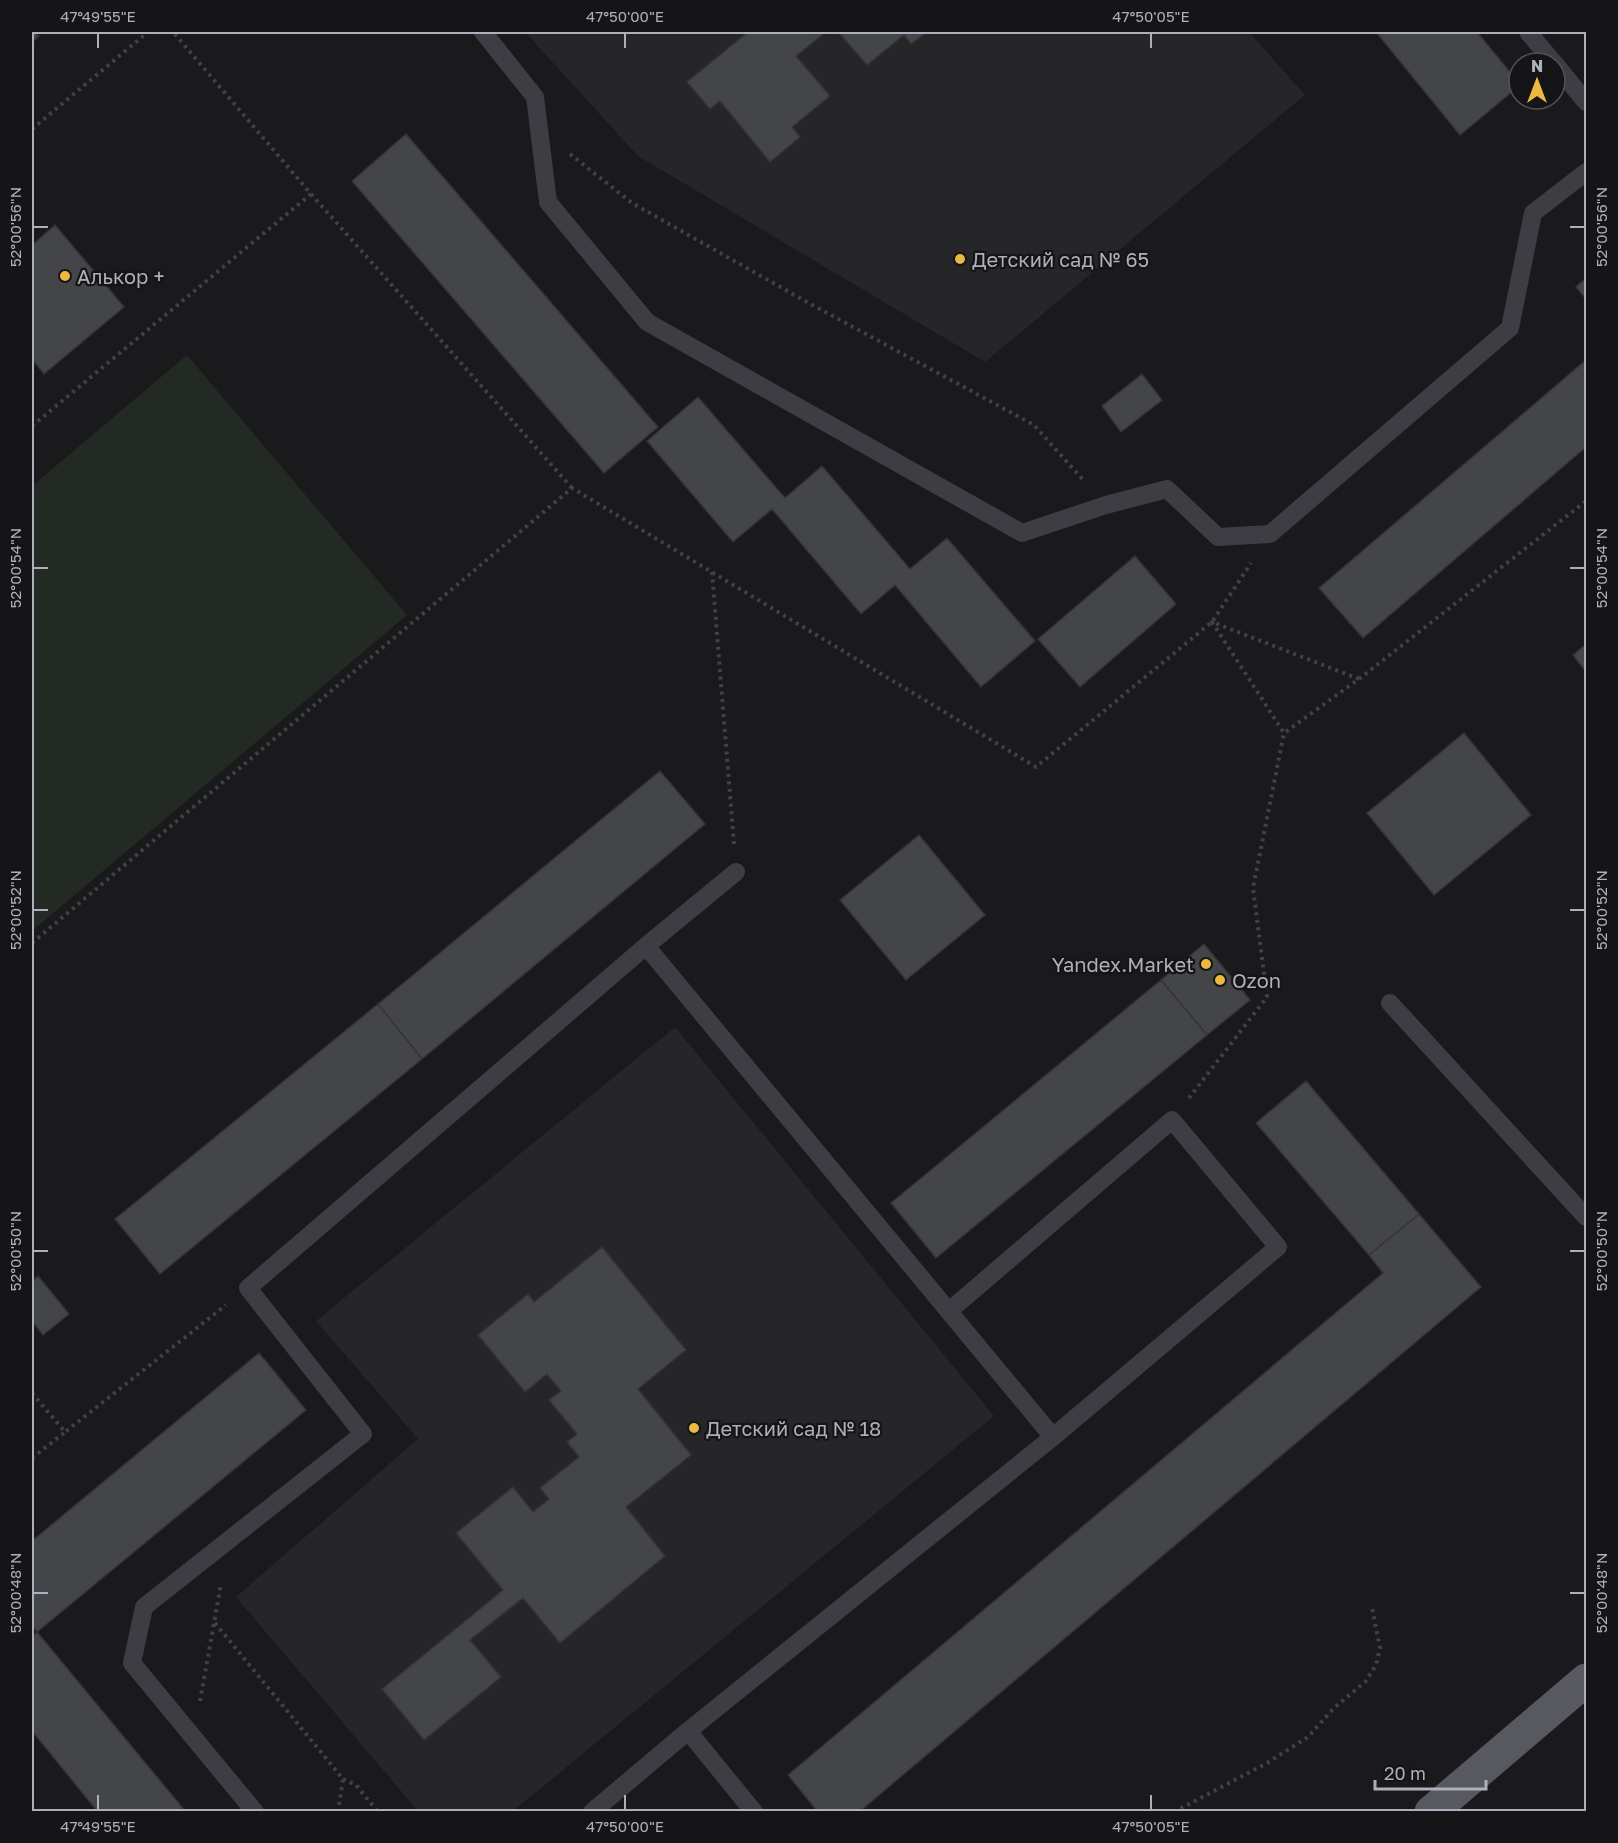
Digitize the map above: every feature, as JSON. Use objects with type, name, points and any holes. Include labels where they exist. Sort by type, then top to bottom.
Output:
[{"type":"main road","points":[[1431,1812],[1587,1680]]},
{"type":"lane","points":[[483,32],[535,97],[548,202],[647,322],[1022,533],[1106,505],[1167,489],[1218,537],[1270,534],[1510,328],[1533,213],[1587,172]]},
{"type":"lane","points":[[1528,32],[1545,51]]},
{"type":"lane","points":[[1567,78],[1587,102]]},
{"type":"lane","points":[[255,1812],[132,1663],[144,1607],[363,1434],[248,1288],[646,945],[736,872]]},
{"type":"lane","points":[[646,945],[1053,1437]]},
{"type":"lane","points":[[1390,1003],[1587,1217]]},
{"type":"lane","points":[[592,1812],[688,1731],[1053,1437],[1278,1247],[1172,1120],[949,1311]]},
{"type":"lane","points":[[688,1731],[754,1812]]},
{"type":"path","points":[[32,129],[148,32]]},
{"type":"path","points":[[173,32],[311,194],[572,488],[1036,767],[1212,622],[1270,534]]},
{"type":"path","points":[[539,130],[632,203],[805,301],[1034,425],[1106,505]]},
{"type":"path","points":[[32,426],[311,194]]},
{"type":"path","points":[[32,943],[572,488]]},
{"type":"path","points":[[1172,1120],[1267,997],[1253,888],[1284,733],[1359,679],[1587,501]]},
{"type":"path","points":[[712,572],[736,872]]},
{"type":"path","points":[[1212,622],[1359,679]]},
{"type":"path","points":[[1212,622],[1284,733]]},
{"type":"path","points":[[32,1458],[248,1288]]},
{"type":"path","points":[[32,1393],[64,1432]]},
{"type":"path","points":[[193,1736],[215,1623],[227,1542]]},
{"type":"path","points":[[1174,1812],[1267,1763],[1308,1737],[1334,1708],[1366,1681],[1376,1665],[1380,1648],[1372,1608]]},
{"type":"path","points":[[215,1623],[343,1779],[356,1785],[378,1812]]},
{"type":"path","points":[[338,1812],[343,1779]]},
{"type":"shaded area","name":"Детский сад № 65","points":[[525,32],[1249,32],[1305,95],[985,362],[638,156]]},
{"type":"shaded area","points":[[187,355],[407,615],[32,931],[32,486]]},
{"type":"shaded area","name":"Детский сад № 18","points":[[675,1027],[994,1416],[513,1811],[418,1811],[236,1597],[418,1439],[316,1321]]},
{"type":"building","points":[[32,32],[39,36],[32,42]]},
{"type":"building","points":[[748,32],[826,32],[796,56],[830,96],[792,127],[800,137],[770,162],[720,101],[710,109],[687,82]]},
{"type":"building","points":[[838,32],[927,32],[911,44],[904,35],[867,65]]},
{"type":"building","points":[[1376,32],[1477,32],[1507,68],[1507,96],[1460,135]]},
{"type":"building","points":[[406,134],[658,427],[604,473],[352,181]]},
{"type":"building","name":"Алькор +","points":[[55,225],[124,307],[44,374],[32,359],[32,245]]},
{"type":"building","points":[[1586,278],[1586,299],[1576,287]]},
{"type":"building","points":[[1586,360],[1586,447],[1363,638],[1319,588]]},
{"type":"building","points":[[1142,374],[1162,400],[1121,432],[1102,406]]},
{"type":"building","points":[[698,397],[785,498],[822,466],[910,569],[947,538],[1035,641],[981,687],[895,585],[861,614],[772,509],[733,542],[647,441]]},
{"type":"building","points":[[1135,556],[1176,604],[1080,687],[1038,639]]},
{"type":"building","points":[[1586,644],[1586,672],[1573,655]]},
{"type":"building","points":[[1464,733],[1531,815],[1434,895],[1367,813]]},
{"type":"building","points":[[660,771],[705,824],[422,1059],[378,1004]]},
{"type":"building","points":[[919,835],[985,915],[906,980],[840,900]]},
{"type":"building","points":[[1204,944],[1250,1000],[1207,1035],[1161,980]]},
{"type":"building","points":[[1161,980],[1207,1035],[936,1258],[891,1203]]},
{"type":"building","points":[[378,1004],[422,1059],[160,1274],[115,1219]]},
{"type":"building","points":[[1306,1081],[1419,1214],[1369,1255],[1256,1123]]},
{"type":"building","points":[[1419,1214],[1481,1287],[859,1812],[818,1812],[788,1775],[1383,1273],[1369,1255]]},
{"type":"building","points":[[602,1247],[686,1350],[638,1389],[691,1455],[626,1507],[665,1556],[560,1643],[523,1598],[470,1640],[501,1677],[424,1740],[382,1689],[503,1590],[456,1533],[513,1487],[533,1512],[549,1499],[540,1488],[579,1457],[567,1442],[577,1434],[549,1400],[561,1391],[547,1374],[525,1392],[478,1335],[528,1294],[534,1302]]},
{"type":"building","points":[[38,1276],[69,1314],[43,1335],[32,1321],[32,1282]]},
{"type":"building","points":[[259,1353],[306,1410],[37,1632],[32,1626],[32,1541]]},
{"type":"building","points":[[37,1632],[186,1812],[98,1812],[32,1731],[32,1637]]},
{"type":"place","name":"Детский сад № 65","points":[[960,259]]},
{"type":"place","name":"Алькор +","points":[[65,276]]},
{"type":"place","name":"Yandex.Market","points":[[1206,964]]},
{"type":"place","name":"Ozon","points":[[1220,980]]},
{"type":"place","name":"Детский сад № 18","points":[[694,1428]]}]
